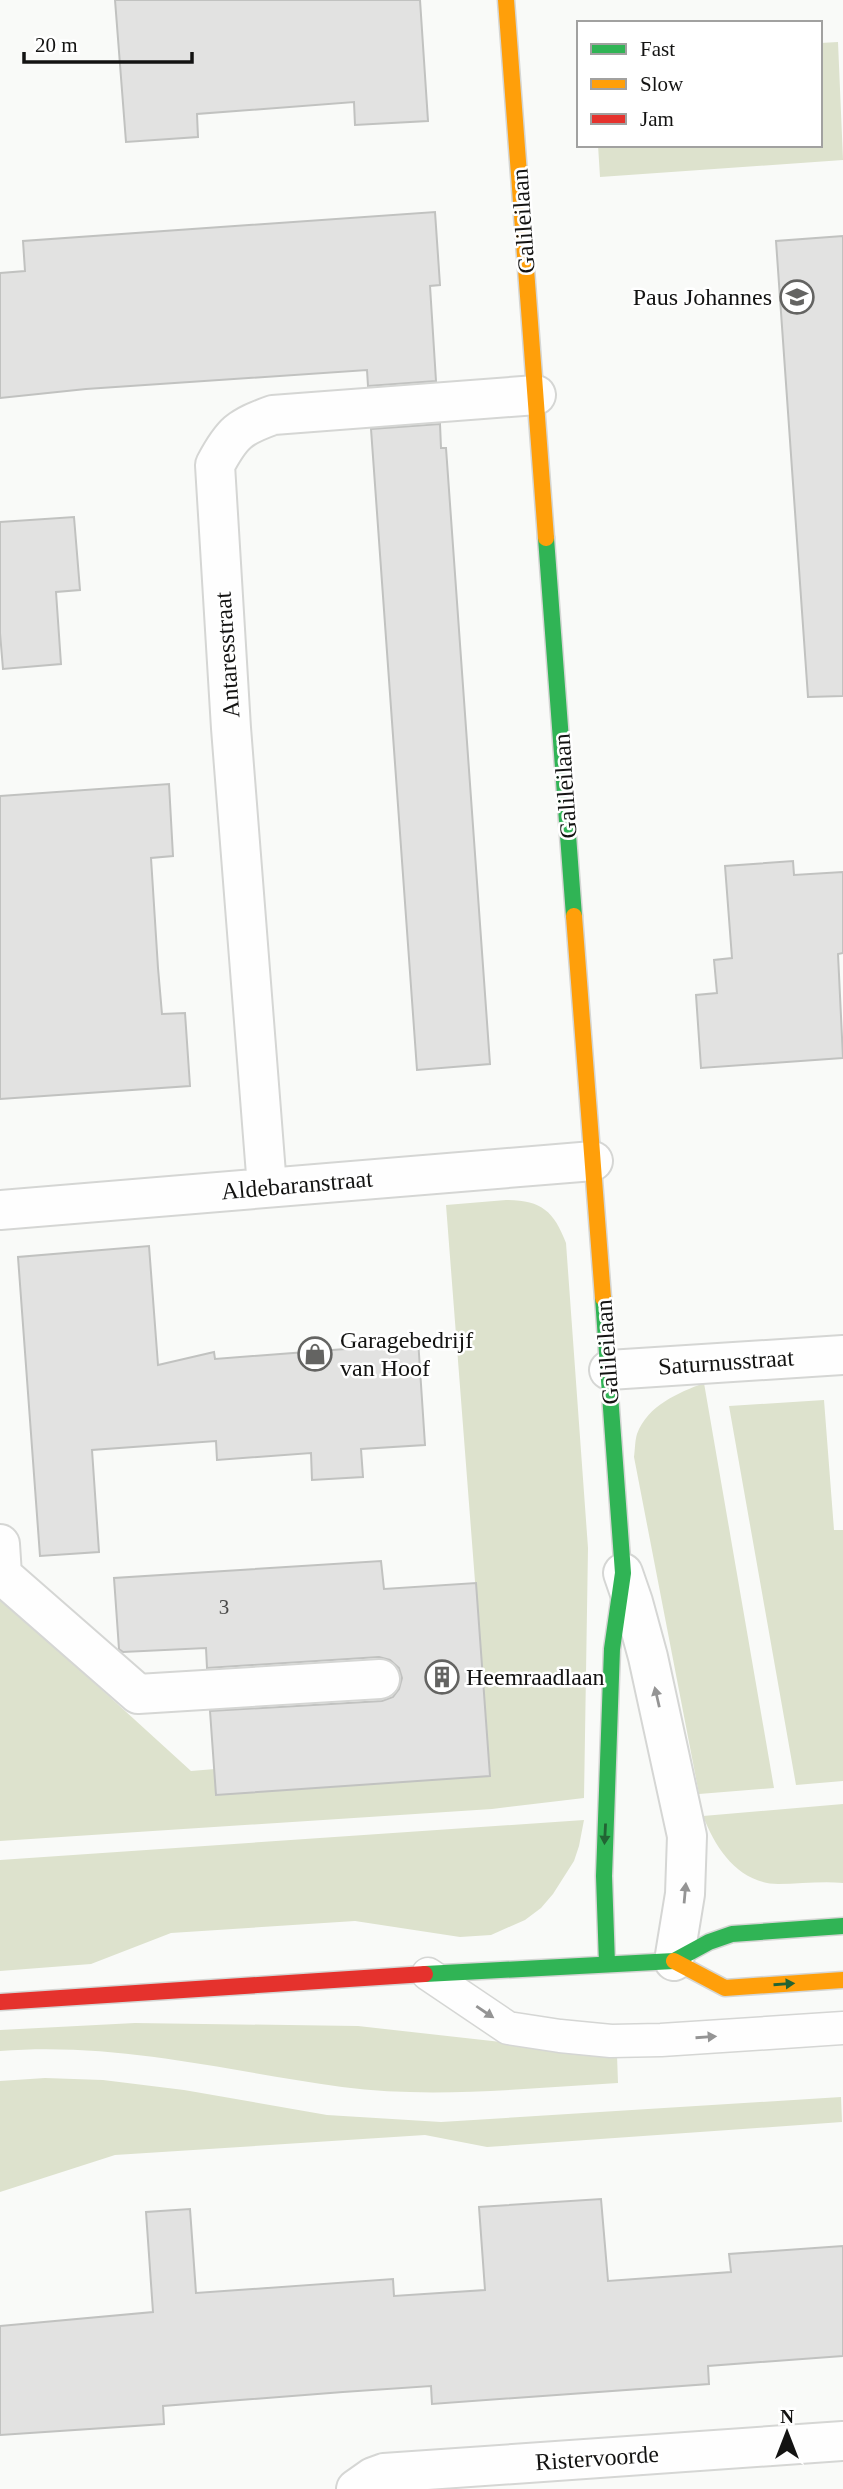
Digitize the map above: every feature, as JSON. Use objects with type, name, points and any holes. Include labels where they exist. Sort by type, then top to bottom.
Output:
[{"type":"street","name":"Galileilaan","points":[[506,0],[623,1573],[614,1624],[611,1675],[604,1876],[607,1964]]},
{"type":"street","name":"Antaresstraat","points":[[267,1188],[231,728],[215,465],[229,439],[249,424],[273,415],[536,395]]},
{"type":"street","name":"Aldebaranstraat","points":[[0,1210],[593,1161]]},
{"type":"street","name":"Saturnusstraat","points":[[609,1370],[843,1355]]},
{"type":"street","points":[[0,1544],[2,1574],[138,1694],[380,1679]]},
{"type":"street","name":"Galileilaan","points":[[623,1573],[648,1657],[687,1836],[685,1894],[674,1961]]},
{"type":"street","points":[[0,2002],[674,1961],[709,1942],[732,1934],[843,1926]]},
{"type":"street","points":[[674,1961],[725,1988],[843,1980]]},
{"type":"street","name":"Ristervoorde","points":[[356,2489],[384,2473],[428,2479],[843,2441]]},
{"type":"lane","points":[[428,1974],[508,2028],[560,2036],[611,2041],[661,2040],[843,2028]]},
{"type":"green space","points":[[838,42],[843,160],[600,177],[598,147],[822,147],[822,43]]},
{"type":"green space","points":[[506,1200],[528,1202],[545,1210],[551,1215],[566,1243],[588,1548],[584,1798],[492,1809],[0,1841],[0,1597],[191,1771],[215,1769],[217,1795],[490,1776],[446,1205]]},
{"type":"green space","points":[[704,1383],[774,1788],[699,1794],[634,1457],[637,1434],[648,1415],[665,1401]]},
{"type":"green space","points":[[824,1400],[834,1530],[843,1530],[843,1781],[796,1785],[729,1406]]},
{"type":"green space","points":[[843,1804],[843,1883],[778,1884],[751,1878],[740,1871],[722,1852],[703,1816]]},
{"type":"green space","points":[[584,1820],[574,1861],[553,1894],[525,1920],[491,1935],[460,1937],[355,1921],[171,1933],[91,1964],[0,1971],[0,1860]]},
{"type":"green space","points":[[135,2023],[358,2026],[617,2055],[618,2083],[411,2092],[342,2087],[131,2054],[45,2049],[0,2051],[0,2030]]},
{"type":"green space","points":[[45,2078],[103,2080],[184,2090],[327,2115],[441,2122],[841,2097],[842,2122],[487,2147],[425,2135],[115,2155],[0,2192],[0,2081]]},
{"type":"building","points":[[115,0],[420,0],[428,121],[355,125],[354,102],[197,114],[198,137],[126,142]]},
{"type":"building","points":[[435,212],[440,285],[430,286],[436,381],[368,386],[367,370],[86,389],[0,398],[0,273],[25,271],[23,241]]},
{"type":"building","points":[[843,236],[843,696],[808,697],[776,241]]},
{"type":"building","points":[[440,424],[441,448],[446,448],[490,1064],[417,1070],[371,429]]},
{"type":"building","points":[[74,517],[80,590],[56,592],[61,664],[3,669],[0,633],[0,522]]},
{"type":"building","points":[[169,784],[173,856],[151,858],[158,968],[162,1014],[185,1013],[190,1086],[0,1099],[0,796]]},
{"type":"building","points":[[793,861],[794,875],[843,872],[843,953],[838,954],[843,1058],[701,1068],[696,995],[717,993],[714,960],[732,958],[725,866]]},
{"type":"building","points":[[149,1246],[158,1365],[214,1352],[215,1359],[358,1348],[358,1343],[418,1339],[425,1445],[361,1449],[363,1477],[312,1480],[311,1453],[217,1460],[216,1441],[92,1450],[99,1552],[40,1556],[18,1257]]},
{"type":"building","name":"Heemraadlaan","points":[[381,1561],[384,1589],[476,1583],[490,1776],[216,1795],[210,1711],[382,1701],[393,1697],[399,1689],[402,1678],[399,1668],[390,1660],[379,1657],[207,1668],[206,1648],[123,1652],[119,1649],[114,1578]]},
{"type":"building","points":[[601,2199],[608,2281],[731,2272],[729,2254],[843,2246],[843,2356],[708,2366],[709,2384],[432,2404],[431,2386],[343,2392],[163,2406],[164,2424],[0,2435],[0,2326],[153,2312],[146,2212],[190,2209],[196,2293],[393,2279],[394,2296],[485,2290],[479,2207]]},
{"type":"traffic: fast","points":[[546,538],[574,916]]},
{"type":"traffic: fast","points":[[603,1298],[623,1573],[612,1649],[604,1876],[607,1964]]},
{"type":"traffic: fast","points":[[425,1974],[674,1961],[709,1942],[732,1934],[843,1926]]},
{"type":"traffic: slow","points":[[506,0],[546,538]]},
{"type":"traffic: slow","points":[[574,916],[603,1298]]},
{"type":"traffic: slow","points":[[674,1961],[725,1988],[843,1980]]},
{"type":"traffic: jam","points":[[0,2002],[425,1974]]},
{"type":"place","name":"Paus Johannes","points":[[797,297]]},
{"type":"place","name":"Garagebedrijf van Hoof","points":[[315,1354]]},
{"type":"place","name":"Heemraadlaan","points":[[442,1677]]}]
